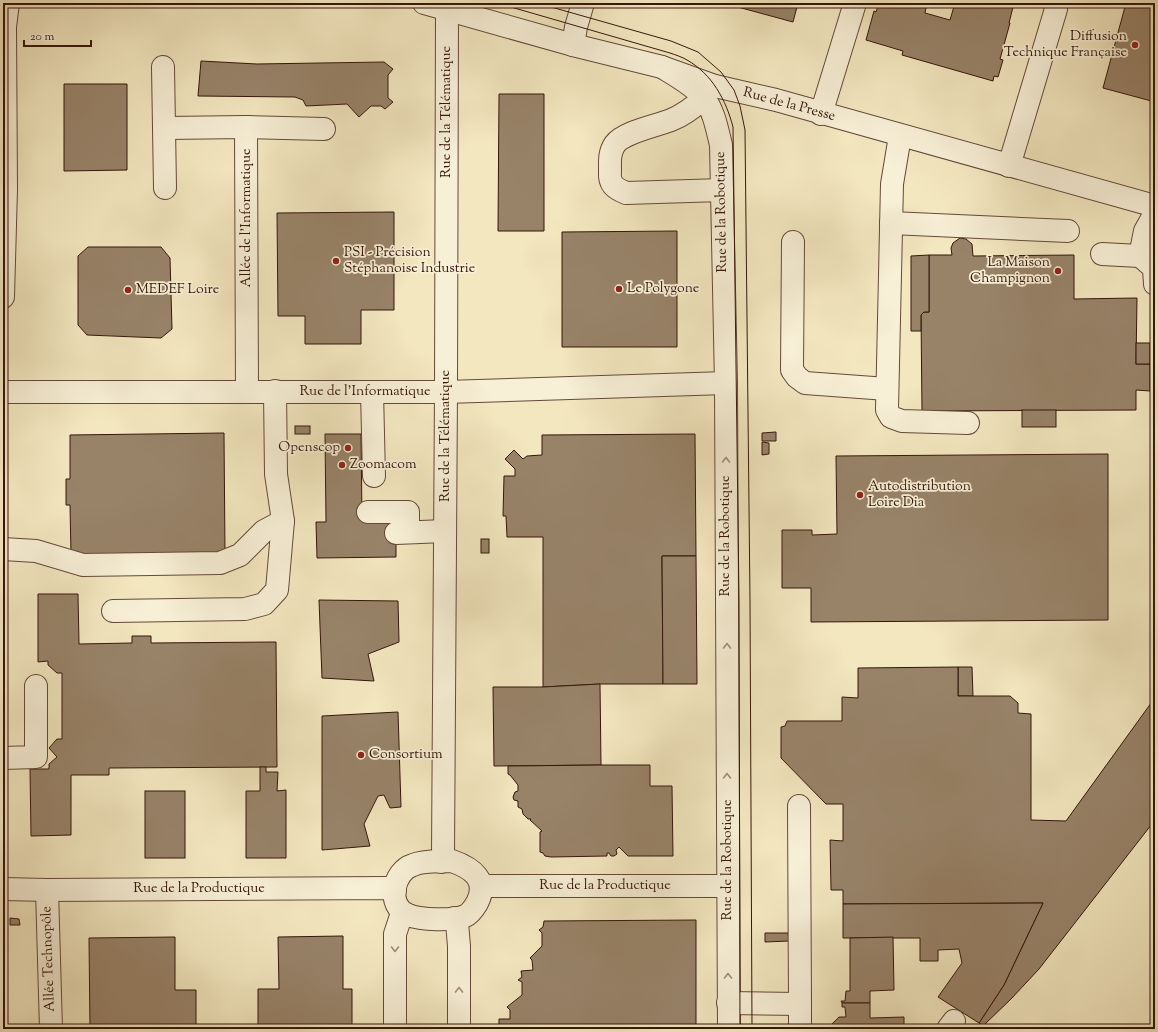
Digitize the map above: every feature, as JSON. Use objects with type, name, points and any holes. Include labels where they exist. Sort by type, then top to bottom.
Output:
[{"type":"street","points":[[3,297],[6,189],[5,27],[8,3]]},
{"type":"street","name":"Rue de la Presse","points":[[424,3],[447,11],[573,45],[662,67],[715,86],[776,100],[821,114],[1155,206]]},
{"type":"street","points":[[573,45],[576,27],[583,3]]},
{"type":"street","points":[[821,114],[856,3]]},
{"type":"street","points":[[1009,166],[1056,9]]},
{"type":"street","name":"Rue de la Télématique","points":[[441,862],[443,855],[447,11]]},
{"type":"street","points":[[163,67],[165,188]]},
{"type":"street","name":"Rue de la Robotique","points":[[662,67],[687,83],[704,98],[715,120],[721,145],[726,383],[728,1029]]},
{"type":"street","points":[[704,98],[688,112],[630,134],[616,143],[610,153],[609,178],[615,188],[626,193],[722,190]]},
{"type":"street","points":[[165,128],[246,127],[324,129]]},
{"type":"street","name":"Allée de l'Informatique","points":[[246,127],[248,391]]},
{"type":"street","points":[[900,136],[892,184],[887,410],[891,417],[902,422],[968,424]]},
{"type":"street","points":[[1140,256],[1145,231],[1155,213]]},
{"type":"street","points":[[891,223],[1068,231]]},
{"type":"street","points":[[793,242],[792,370],[805,383],[887,389]]},
{"type":"street","points":[[1102,254],[1140,256],[1154,268],[1155,284]]},
{"type":"street","name":"Rue de l'Informatique","points":[[3,392],[446,392],[726,383]]},
{"type":"street","points":[[113,611],[245,609],[264,604],[277,590],[283,521],[276,474],[275,391]]},
{"type":"street","points":[[372,392],[374,476]]},
{"type":"street","points":[[368,512],[408,512],[402,532],[445,531]]},
{"type":"street","points":[[3,548],[36,551],[83,566],[220,564],[240,555],[264,531],[283,521]]},
{"type":"street","points":[[3,758],[36,757],[36,686]]},
{"type":"street","points":[[799,806],[800,1029]]},
{"type":"street","points":[[452,861],[466,866],[476,876],[482,886],[480,897],[474,908],[466,916],[434,919],[408,915],[396,905],[395,886],[400,874],[412,865],[452,861]]},
{"type":"street","name":"Rue de la Productique","points":[[482,886],[727,886]]},
{"type":"street","name":"Rue de la Productique","points":[[3,889],[388,888],[395,890]]},
{"type":"street","name":"Allée Technopôle","points":[[47,890],[51,1029]]},
{"type":"street","points":[[395,1029],[395,934],[400,919],[408,915]]},
{"type":"street","points":[[454,918],[457,923],[459,946],[459,1029]]},
{"type":"street","points":[[728,1003],[800,1004]]},
{"type":"building","points":[[723,3],[798,3],[793,22]]},
{"type":"building","points":[[879,3],[927,3],[925,13],[950,20],[955,3],[1014,3],[1000,59],[1003,60],[998,77],[994,76],[993,81],[902,55],[903,51],[866,40],[874,11],[876,12]]},
{"type":"building","name":"Diffusion Technique Française","points":[[1126,3],[1155,3],[1155,102],[1103,88]]},
{"type":"building","points":[[201,61],[257,64],[384,62],[393,69],[388,75],[388,98],[393,102],[385,109],[381,106],[371,106],[359,117],[347,104],[306,106],[303,100],[295,97],[198,96]]},
{"type":"building","points":[[64,84],[127,84],[127,170],[64,171]]},
{"type":"building","points":[[499,94],[544,94],[544,231],[498,231]]},
{"type":"building","name":"PSI - Précision Stéphanoise Industrie","points":[[394,212],[394,310],[361,310],[361,344],[305,344],[305,316],[278,316],[277,213]]},
{"type":"building","name":"Le Polygone","points":[[677,231],[677,347],[562,347],[562,232]]},
{"type":"building","points":[[960,238],[966,239],[972,244],[973,256],[1074,255],[1074,299],[1137,298],[1136,364],[1150,364],[1150,391],[1136,390],[1136,410],[922,411],[921,315],[924,312],[929,312],[929,255],[952,255],[951,248],[953,243]]},
{"type":"building","points":[[88,247],[161,247],[170,258],[172,329],[161,338],[87,335],[78,325],[78,256]]},
{"type":"building","points":[[929,255],[929,312],[924,312],[921,315],[921,331],[911,331],[911,256]]},
{"type":"building","points":[[1136,343],[1150,343],[1150,364],[1136,364]]},
{"type":"building","points":[[1022,410],[1056,410],[1056,427],[1022,427]]},
{"type":"building","points":[[295,426],[310,426],[310,434],[295,434]]},
{"type":"building","points":[[776,432],[776,441],[762,441],[762,433]]},
{"type":"building","points":[[224,433],[225,553],[71,554],[70,505],[66,505],[66,479],[70,479],[70,435]]},
{"type":"building","points":[[325,434],[361,434],[362,520],[396,519],[396,557],[317,558],[316,522],[326,522]]},
{"type":"building","points":[[695,434],[696,556],[662,556],[663,684],[600,684],[543,687],[543,537],[507,537],[506,516],[503,516],[504,476],[515,476],[515,469],[505,459],[514,450],[523,459],[527,456],[542,455],[542,435]]},
{"type":"building","points":[[762,442],[769,443],[769,454],[762,455]]},
{"type":"building","points":[[1108,454],[1108,620],[811,622],[811,588],[782,588],[782,530],[812,530],[812,535],[837,534],[836,456]]},
{"type":"building","points":[[481,539],[489,539],[489,553],[481,553]]},
{"type":"building","points":[[662,556],[696,556],[697,684],[663,684]]},
{"type":"building","points":[[38,594],[78,594],[79,644],[132,643],[132,636],[151,636],[151,643],[276,642],[277,767],[109,768],[109,775],[71,775],[71,835],[31,836],[30,769],[49,769],[49,764],[57,757],[49,748],[57,739],[62,739],[62,673],[57,673],[48,665],[48,661],[38,662]]},
{"type":"building","points":[[319,600],[398,601],[399,642],[368,654],[374,681],[322,678]]},
{"type":"building","points":[[958,667],[972,667],[973,696],[958,696]]},
{"type":"building","points":[[958,667],[958,696],[1010,696],[1018,703],[1018,713],[1031,714],[1031,820],[1066,821],[1154,699],[1155,700],[1155,820],[1039,969],[983,1026],[979,1023],[1004,985],[1043,903],[843,904],[843,890],[831,890],[830,840],[843,841],[843,804],[826,804],[781,758],[781,727],[785,726],[787,721],[842,721],[842,697],[858,698],[858,668]]},
{"type":"building","points":[[600,684],[601,765],[494,766],[493,687],[543,687]]},
{"type":"building","name":"Consortium","points":[[398,712],[401,807],[390,808],[384,795],[378,796],[364,824],[370,846],[322,850],[322,716]]},
{"type":"building","points":[[650,765],[650,786],[672,786],[673,856],[628,856],[619,847],[616,850],[617,854],[614,856],[607,853],[607,856],[551,857],[545,856],[540,852],[540,832],[542,831],[530,820],[531,819],[528,819],[523,814],[522,809],[518,807],[518,801],[514,800],[513,797],[515,792],[518,791],[518,785],[508,774],[508,766]]},
{"type":"building","points":[[260,767],[266,767],[266,772],[278,772],[277,791],[286,790],[286,858],[246,858],[246,791],[260,791]]},
{"type":"building","points":[[145,791],[185,791],[185,858],[145,858]]},
{"type":"building","points":[[1043,903],[1004,985],[979,1023],[938,997],[962,963],[959,949],[938,950],[938,961],[920,961],[920,938],[843,938],[843,904]]},
{"type":"building","points":[[10,918],[19,919],[20,925],[10,925]]},
{"type":"building","points":[[696,920],[696,1029],[499,1029],[499,1019],[510,1019],[510,1010],[507,1007],[522,995],[522,982],[518,980],[522,977],[521,971],[533,970],[532,960],[530,958],[542,946],[542,933],[539,930],[543,927],[544,921]]},
{"type":"building","points":[[765,933],[788,933],[789,941],[765,942]]},
{"type":"building","points":[[343,936],[343,989],[352,989],[352,1029],[258,1029],[258,989],[279,989],[278,937]]},
{"type":"building","points":[[175,937],[175,990],[196,990],[196,1029],[90,1029],[89,938]]},
{"type":"building","points":[[893,937],[894,990],[870,991],[870,1003],[842,1003],[841,1001],[845,1001],[846,991],[850,991],[850,938]]},
{"type":"building","points":[[842,1003],[870,1003],[870,1018],[904,1017],[904,1029],[827,1029],[839,1017],[846,1017],[845,1007],[842,1007]]},
{"type":"tram line","points":[[497,3],[670,53],[685,59],[696,66],[711,80],[722,98],[733,127],[739,600],[740,1029]]},
{"type":"tram line","points":[[537,3],[671,41],[698,52],[721,72],[734,90],[740,106],[745,130],[750,600],[752,1029]]},
{"type":"place","name":"Diffusion Technique Française","points":[[1135,45]]},
{"type":"place","name":"PSI - Précision Stéphanoise Industrie","points":[[336,261]]},
{"type":"place","name":"La Maison Champignon","points":[[1058,271]]},
{"type":"place","name":"Le Polygone","points":[[619,289]]},
{"type":"place","name":"MEDEF Loire","points":[[128,290]]},
{"type":"place","name":"Openscop","points":[[348,448]]},
{"type":"place","name":"Zoomacom","points":[[342,465]]},
{"type":"place","name":"Autodistribution Loire Dia","points":[[860,495]]},
{"type":"place","name":"Consortium","points":[[361,755]]}]
